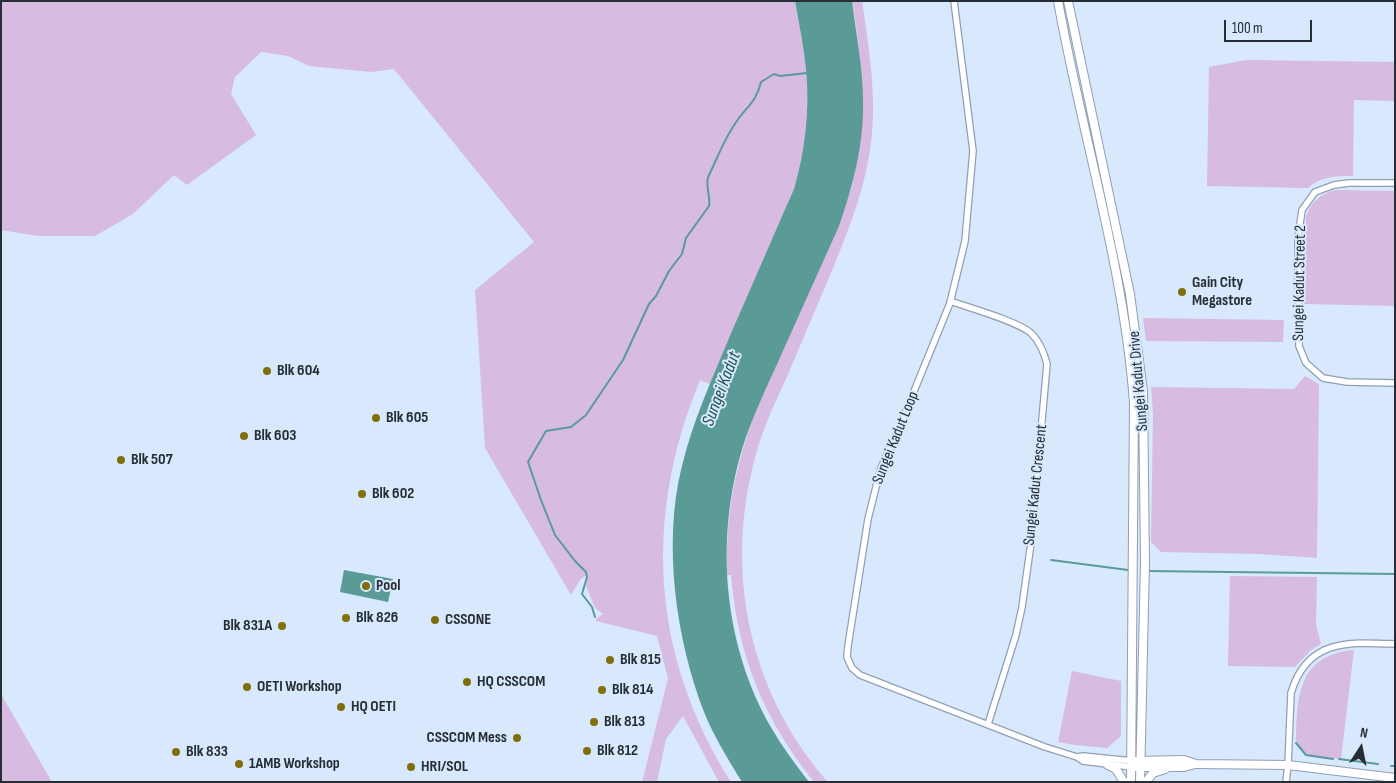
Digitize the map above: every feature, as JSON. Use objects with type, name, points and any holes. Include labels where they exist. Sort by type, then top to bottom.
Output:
[{"type":"main road","name":"Sungei Kadut Drive","points":[[1058,1],[1121,298],[1131,362],[1134,403],[1132,694],[1136,764]]},
{"type":"main road","name":"Sungei Kadut Drive","points":[[1068,1],[1130,294],[1140,355],[1144,404],[1145,570],[1143,682],[1136,764]]},
{"type":"main road","points":[[1132,694],[1141,690],[1143,682]]},
{"type":"main road","points":[[1136,764],[1184,760],[1196,764]]},
{"type":"main road","points":[[1136,764],[1174,767],[1196,764],[1288,765],[1395,778]]},
{"type":"main road","points":[[1131,782],[1136,764]]},
{"type":"main road","points":[[1136,764],[1140,782]]},
{"type":"main road","points":[[1108,765],[1116,769],[1124,782]]},
{"type":"main road","points":[[1146,782],[1154,773],[1174,767]]},
{"type":"street","name":"Sungei Kadut Loop","points":[[954,1],[973,151],[965,241],[950,301],[881,468],[868,519],[847,657],[852,668],[860,675],[1045,747],[1077,757],[1083,761],[1108,765],[1136,764]]},
{"type":"street","name":"Sungei Kadut Street 2","points":[[1395,183],[1350,183],[1334,185],[1315,192],[1302,210],[1298,238],[1299,346],[1306,363],[1323,378],[1347,382],[1395,383]]},
{"type":"street","name":"Sungei Kadut Crescent","points":[[950,301],[1019,326],[1030,332],[1044,352],[1047,364],[1031,543],[1020,613],[1016,635],[988,724]]},
{"type":"street","points":[[1286,782],[1291,693],[1304,665],[1319,652],[1333,646],[1356,643],[1395,644]]},
{"type":"street","name":"Sungei Kadut Loop","points":[[1077,757],[1083,756],[1136,764]]},
{"type":"shaded area","points":[[1,1],[795,1],[807,85],[806,130],[798,175],[794,189],[710,384],[700,380],[682,432],[670,483],[664,534],[664,585],[671,635],[684,685],[704,734],[731,782],[719,782],[683,716],[666,739],[657,782],[642,782],[668,678],[657,636],[596,621],[603,614],[595,608],[586,586],[588,574],[581,579],[571,595],[485,448],[475,290],[534,242],[394,69],[371,72],[309,66],[288,56],[261,52],[235,77],[231,94],[256,135],[187,185],[174,175],[133,214],[95,236],[38,236],[1,230]]},
{"type":"shaded area","points":[[852,1],[862,1],[870,61],[873,122],[868,162],[861,192],[846,236],[771,411],[759,444],[748,489],[743,534],[743,578],[749,622],[760,665],[777,707],[800,746],[828,782],[814,782],[780,734],[756,685],[747,659],[734,605],[731,575],[727,575],[728,531],[733,489],[743,449],[757,407],[851,190],[859,142],[861,95],[859,47]]},
{"type":"shaded area","points":[[1246,60],[1395,62],[1395,101],[1354,100],[1353,176],[1324,179],[1308,188],[1207,186],[1209,67]]},
{"type":"shaded area","points":[[1335,190],[1395,191],[1395,306],[1304,304],[1306,217],[1310,207],[1316,200]]},
{"type":"shaded area","points":[[1143,318],[1284,320],[1283,342],[1146,341]]},
{"type":"shaded area","points":[[1305,376],[1319,384],[1317,558],[1260,554],[1161,552],[1151,542],[1153,414],[1151,387],[1294,389]]},
{"type":"shaded area","points":[[1230,576],[1317,577],[1316,624],[1321,644],[1311,650],[1295,667],[1228,666]]},
{"type":"shaded area","points":[[1354,650],[1341,759],[1306,755],[1296,743],[1297,710],[1304,681],[1311,669],[1321,660],[1335,654]]},
{"type":"shaded area","points":[[1072,671],[1121,681],[1121,736],[1107,748],[1058,742]]},
{"type":"shaded area","points":[[1,694],[52,782],[1,782]]},
{"type":"water","name":"Sungei Kadut","points":[[795,1],[852,1],[862,76],[862,133],[857,165],[839,226],[762,397],[745,440],[735,476],[729,513],[727,550],[728,588],[733,625],[742,661],[755,696],[772,729],[809,782],[742,782],[721,748],[704,712],[694,684],[686,654],[675,592],[673,529],[681,470],[697,417],[794,189],[798,175],[806,130],[807,85]]},
{"type":"water","name":"Pool","points":[[344,570],[393,579],[388,602],[340,592]]},
{"type":"waterway","points":[[595,617],[592,607],[582,594],[587,577],[586,572],[555,535],[528,462],[546,431],[571,427],[586,415],[623,360],[649,304],[682,254],[686,238],[709,206],[708,178],[726,139],[753,101],[761,82],[774,74],[780,76],[807,73]]},
{"type":"waterway","points":[[1051,560],[1128,570]]},
{"type":"waterway","points":[[1148,571],[1395,574]]},
{"type":"waterway","points":[[1296,743],[1306,755],[1333,759]]},
{"type":"waterway","points":[[1339,759],[1378,764]]},
{"type":"place","name":"Gain City Megastore","points":[[1182,292]]},
{"type":"place","name":"Blk 604","points":[[267,371]]},
{"type":"place","name":"Blk 605","points":[[376,418]]},
{"type":"place","name":"Blk 603","points":[[244,436]]},
{"type":"place","name":"Blk 507","points":[[121,460]]},
{"type":"place","name":"Blk 602","points":[[362,494]]},
{"type":"place","name":"Pool","points":[[366,586]]},
{"type":"place","name":"Blk 826","points":[[346,618]]},
{"type":"place","name":"CSSONE","points":[[435,620]]},
{"type":"place","name":"Blk 831A","points":[[282,626]]},
{"type":"place","name":"Blk 815","points":[[610,660]]},
{"type":"place","name":"HQ CSSCOM","points":[[467,682]]},
{"type":"place","name":"OETI Workshop","points":[[247,687]]},
{"type":"place","name":"Blk 814","points":[[602,690]]},
{"type":"place","name":"HQ OETI","points":[[341,707]]},
{"type":"place","name":"Blk 813","points":[[594,722]]},
{"type":"place","name":"CSSCOM Mess","points":[[517,738]]},
{"type":"place","name":"Blk 812","points":[[587,751]]},
{"type":"place","name":"Blk 833","points":[[176,752]]},
{"type":"place","name":"1AMB Workshop","points":[[239,764]]},
{"type":"place","name":"HRI/SOL","points":[[411,767]]}]
